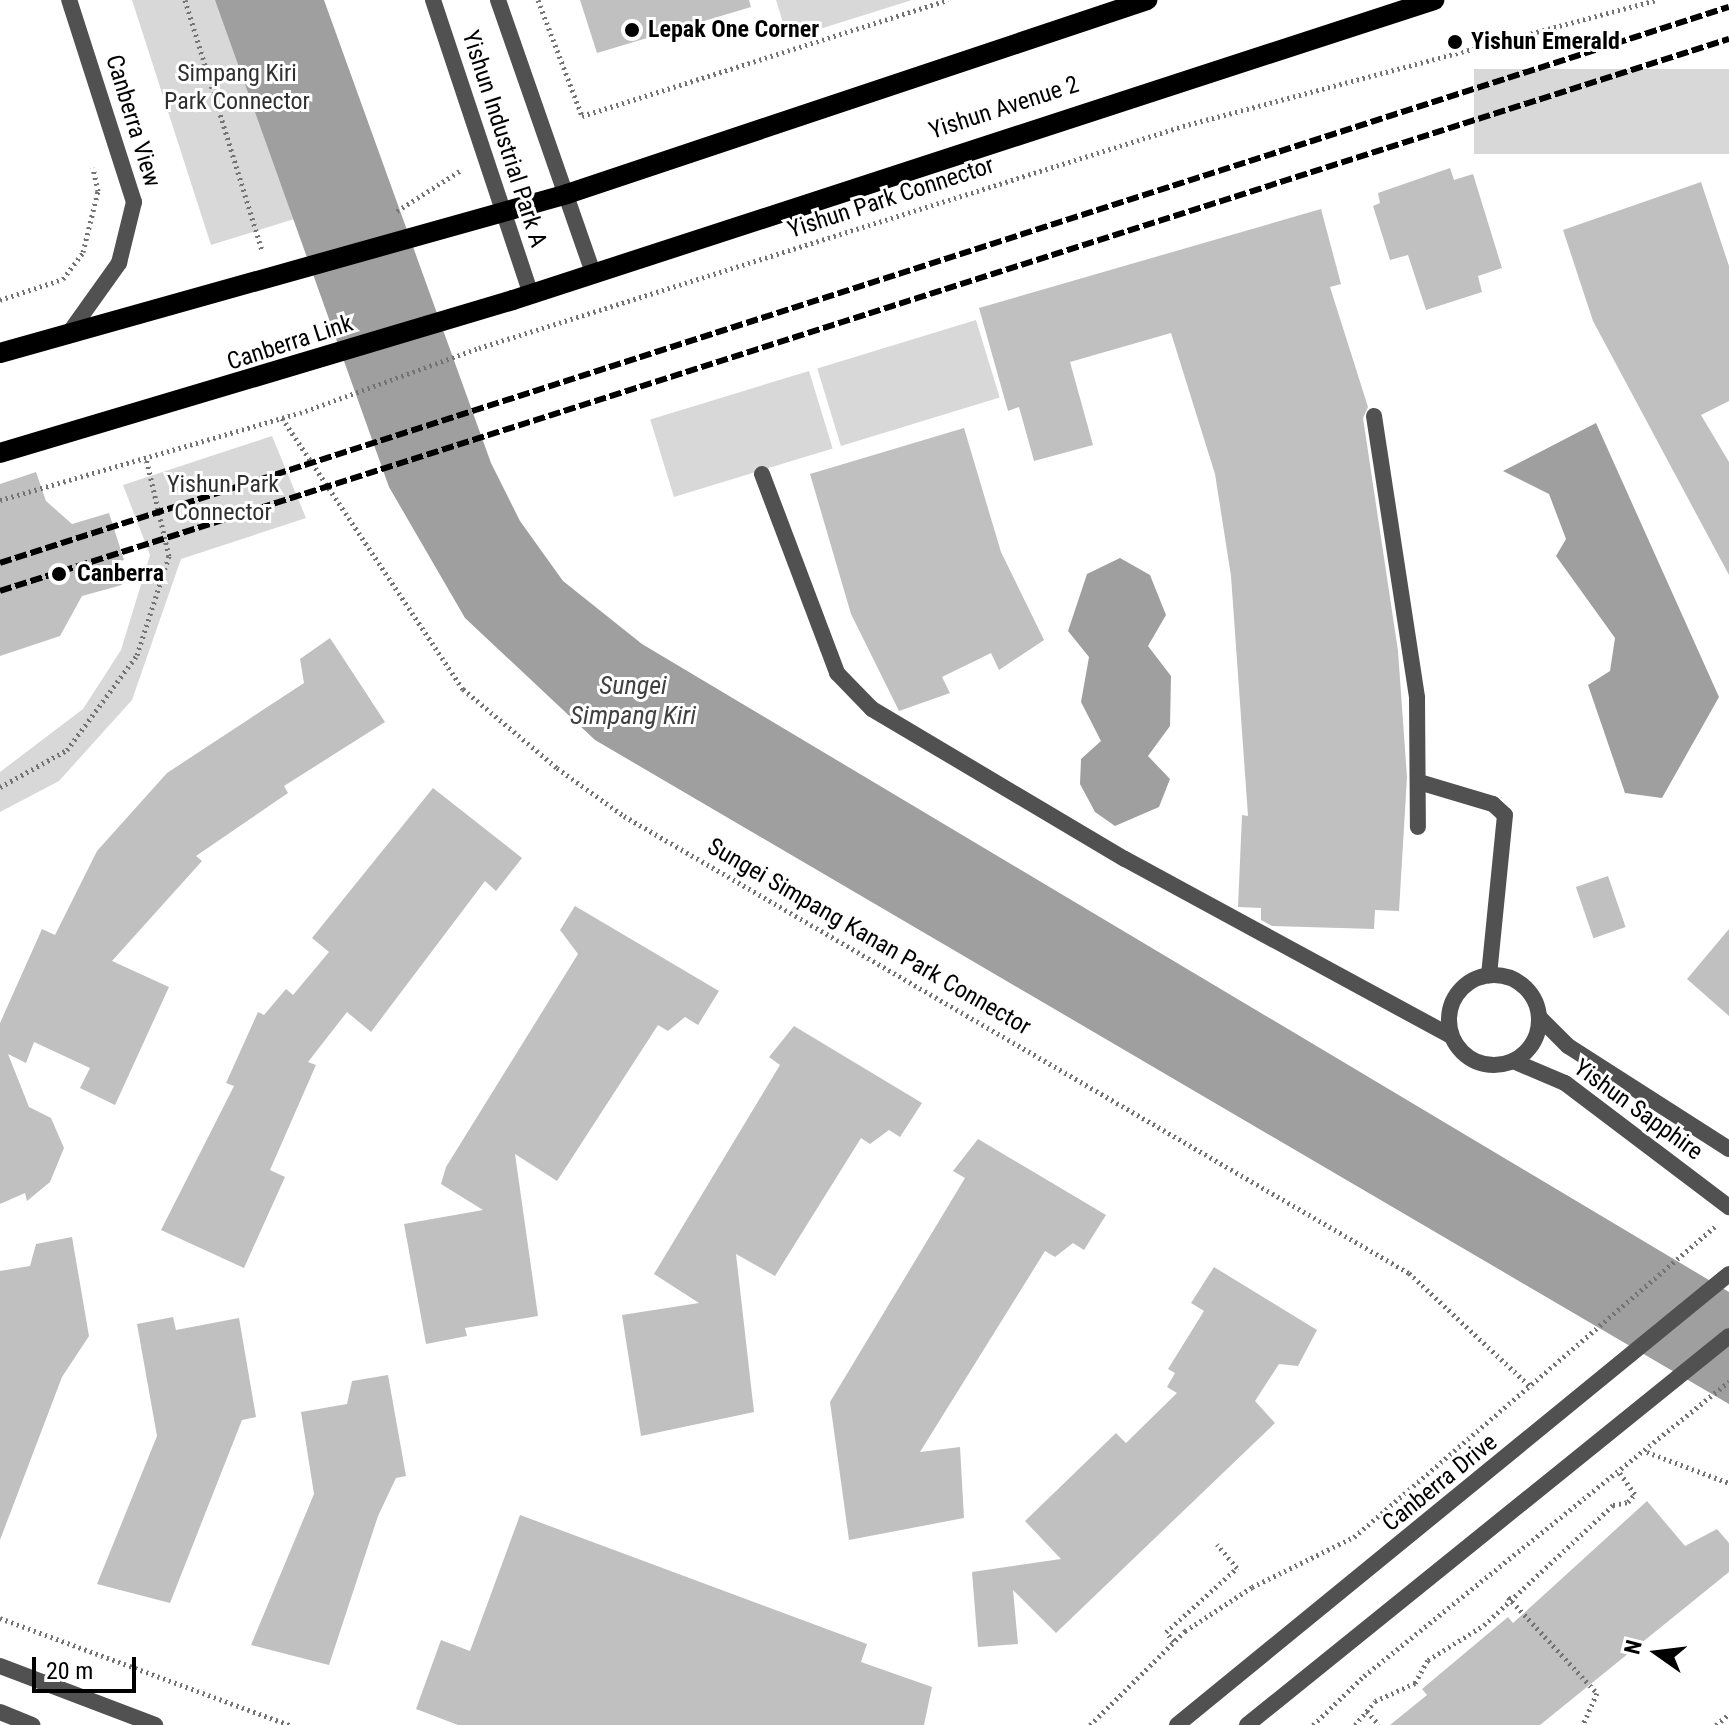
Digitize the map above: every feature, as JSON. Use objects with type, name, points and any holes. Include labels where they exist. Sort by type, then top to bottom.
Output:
[{"type":"main road","points":[[0,353],[238,292],[481,216],[567,194],[1147,0]]},
{"type":"main road","name":"Yishun Avenue 2","points":[[593,273],[1434,0]]},
{"type":"main road","name":"Canberra Link","points":[[0,453],[253,381],[593,273]]},
{"type":"street","name":"Canberra View","points":[[67,336],[119,263],[134,202],[69,0]]},
{"type":"street","name":"Yishun Industrial Park A","points":[[433,0],[502,210],[522,297]]},
{"type":"street","name":"Yishun Industrial Park A","points":[[498,0],[593,273]]},
{"type":"street","points":[[1374,416],[1417,698],[1418,827]]},
{"type":"street","name":"Yishun Sapphire","points":[[762,474],[837,673],[872,709],[1166,882],[1451,1036],[1484,1065],[1513,1061],[1565,1083],[1729,1207]]},
{"type":"street","points":[[1419,782],[1493,804],[1505,815],[1489,975],[1456,996],[1451,1036]]},
{"type":"street","name":"Yishun Sapphire","points":[[1489,975],[1528,991],[1539,1017],[1568,1046],[1729,1149]]},
{"type":"street","points":[[1513,1061],[1533,1043],[1539,1017]]},
{"type":"street","name":"Canberra Drive","points":[[1177,1725],[1603,1383],[1729,1274]]},
{"type":"street","points":[[1247,1725],[1641,1411],[1729,1336]]},
{"type":"street","points":[[0,1666],[155,1725]]},
{"type":"street","points":[[0,1712],[33,1725]]},
{"type":"path","points":[[185,0],[261,251],[275,247]]},
{"type":"path","points":[[538,0],[582,116],[948,0]]},
{"type":"path","name":"Yishun Park Connector","points":[[0,500],[300,413],[479,348],[1183,126],[1655,0]]},
{"type":"path","points":[[0,300],[63,279],[83,252],[98,191],[90,150]]},
{"type":"path","points":[[385,217],[462,173]]},
{"type":"path","name":"Sungei Simpang Kanan Park Connector","points":[[282,418],[463,689],[557,768],[624,816],[1409,1273],[1532,1388]]},
{"type":"path","points":[[0,787],[67,750],[137,655],[169,556],[146,458]]},
{"type":"path","points":[[1090,1725],[1174,1641],[1252,1587],[1354,1537],[1532,1388],[1729,1215]]},
{"type":"path","points":[[1313,1725],[1364,1676],[1620,1473],[1729,1382]]},
{"type":"path","points":[[1646,1452],[1729,1483]]},
{"type":"path","points":[[1355,1725],[1367,1711],[1415,1683],[1428,1660],[1484,1625],[1508,1597],[1613,1505],[1628,1502],[1635,1494],[1620,1473]]},
{"type":"path","points":[[1174,1641],[1166,1632],[1237,1568],[1217,1544]]},
{"type":"path","points":[[1508,1597],[1597,1693],[1583,1725]]},
{"type":"path","points":[[0,1618],[290,1725]]},
{"type":"path","points":[[1367,1711],[1379,1725]]},
{"type":"path","points":[[1716,1725],[1729,1714]]},
{"type":"green space","name":"Simpang Kiri Park Connector","points":[[132,0],[285,0],[349,202],[211,245]]},
{"type":"green space","points":[[776,0],[912,0],[788,39]]},
{"type":"green space","points":[[1474,69],[1729,69],[1729,154],[1474,154]]},
{"type":"green space","points":[[976,320],[1000,397],[841,446],[817,369]]},
{"type":"green space","points":[[809,371],[833,448],[674,497],[650,420]]},
{"type":"green space","name":"Yishun Park Connector","points":[[272,436],[306,518],[181,559],[132,700],[59,781],[0,812],[0,772],[83,709],[121,650],[150,555],[123,485]]},
{"type":"water","name":"Sungei Simpang Kiri","points":[[215,0],[324,0],[491,463],[520,521],[563,581],[642,644],[1729,1292],[1729,1404],[595,740],[465,618],[389,487]]},
{"type":"water","points":[[1596,423],[1719,697],[1662,798],[1625,793],[1588,685],[1610,671],[1615,638],[1556,556],[1566,539],[1549,494],[1503,471]]},
{"type":"water","points":[[1120,558],[1150,575],[1166,615],[1148,646],[1171,676],[1170,726],[1148,756],[1170,779],[1159,807],[1115,826],[1095,812],[1080,784],[1081,759],[1101,741],[1081,702],[1089,657],[1068,631],[1087,574]]},
{"type":"building","name":"Lepak One Corner","points":[[580,0],[749,0],[751,7],[597,53]]},
{"type":"building","points":[[1450,168],[1454,180],[1473,174],[1502,268],[1478,276],[1482,292],[1426,310],[1408,255],[1390,260],[1373,206],[1380,203],[1378,193]]},
{"type":"building","points":[[1701,182],[1729,266],[1729,401],[1701,415],[1729,462],[1729,575],[1593,321],[1563,230]]},
{"type":"building","points":[[1321,209],[1341,284],[1330,287],[1368,407],[1363,418],[1398,651],[1407,777],[1399,911],[1375,910],[1374,929],[1272,926],[1261,920],[1261,908],[1238,907],[1242,815],[1248,816],[1231,576],[1215,474],[1171,333],[1070,362],[1093,445],[1034,461],[1019,407],[1008,411],[979,308]]},
{"type":"building","points":[[964,428],[1001,552],[1044,640],[999,670],[991,653],[942,677],[950,693],[899,711],[851,614],[810,474]]},
{"type":"building","name":"Canberra","points":[[36,472],[46,501],[72,524],[109,513],[124,560],[113,563],[122,585],[82,596],[60,636],[0,656],[0,484]]},
{"type":"building","points":[[330,638],[385,722],[284,786],[288,793],[196,856],[202,861],[112,961],[169,987],[115,1105],[80,1088],[90,1068],[34,1042],[26,1063],[8,1054],[29,1107],[51,1118],[64,1148],[50,1182],[27,1201],[25,1193],[0,1204],[0,1023],[42,929],[55,935],[97,851],[167,773],[304,683],[300,659]]},
{"type":"building","points":[[433,788],[522,858],[496,891],[485,881],[371,1032],[347,1012],[308,1062],[316,1065],[270,1170],[285,1177],[244,1268],[161,1230],[234,1086],[226,1083],[258,1012],[264,1015],[286,989],[293,995],[329,952],[312,938]]},
{"type":"building","points":[[1608,876],[1626,927],[1593,938],[1576,887]]},
{"type":"building","points":[[575,906],[719,991],[698,1025],[685,1017],[668,1031],[658,1025],[557,1181],[515,1154],[538,1316],[465,1328],[467,1336],[426,1344],[404,1224],[483,1210],[441,1184],[446,1167],[578,954],[560,930]]},
{"type":"building","points":[[1729,929],[1729,1016],[1687,979]]},
{"type":"building","points":[[794,1026],[922,1103],[900,1137],[889,1130],[870,1144],[861,1138],[775,1276],[736,1254],[754,1412],[641,1436],[622,1315],[699,1303],[654,1274],[780,1065],[769,1057]]},
{"type":"building","points":[[978,1139],[1106,1215],[1084,1250],[1073,1243],[1055,1257],[1045,1251],[920,1452],[960,1447],[964,1518],[849,1540],[830,1402],[965,1178],[953,1171]]},
{"type":"building","points":[[72,1237],[89,1336],[62,1377],[0,1540],[0,1271],[30,1266],[36,1244]]},
{"type":"building","points":[[1214,1267],[1317,1330],[1298,1366],[1279,1364],[1255,1401],[1275,1423],[1056,1633],[1013,1590],[1018,1644],[978,1647],[972,1572],[1061,1559],[1025,1521],[1116,1433],[1126,1443],[1177,1393],[1167,1387],[1175,1373],[1168,1369],[1204,1311],[1191,1303]]},
{"type":"building","points":[[173,1317],[176,1330],[239,1318],[256,1417],[242,1420],[170,1603],[97,1584],[157,1436],[137,1324]]},
{"type":"building","points":[[388,1375],[406,1476],[396,1478],[378,1516],[329,1665],[251,1645],[314,1494],[301,1412],[347,1404],[352,1381]]},
{"type":"building","points":[[1647,1501],[1685,1546],[1717,1529],[1729,1543],[1729,1572],[1540,1725],[1390,1725],[1427,1695],[1422,1689],[1508,1617],[1513,1623]]},
{"type":"building","points":[[520,1515],[867,1644],[861,1662],[932,1687],[924,1725],[458,1725],[416,1709],[441,1640],[470,1651]]},
{"type":"railway","points":[[0,563],[1729,7]]},
{"type":"railway","points":[[0,591],[1729,39]]},
{"type":"place","name":"Lepak One Corner","points":[[632,30]]},
{"type":"place","name":"Yishun Emerald","points":[[1455,42]]},
{"type":"place","name":"Canberra","points":[[59,574]]}]
